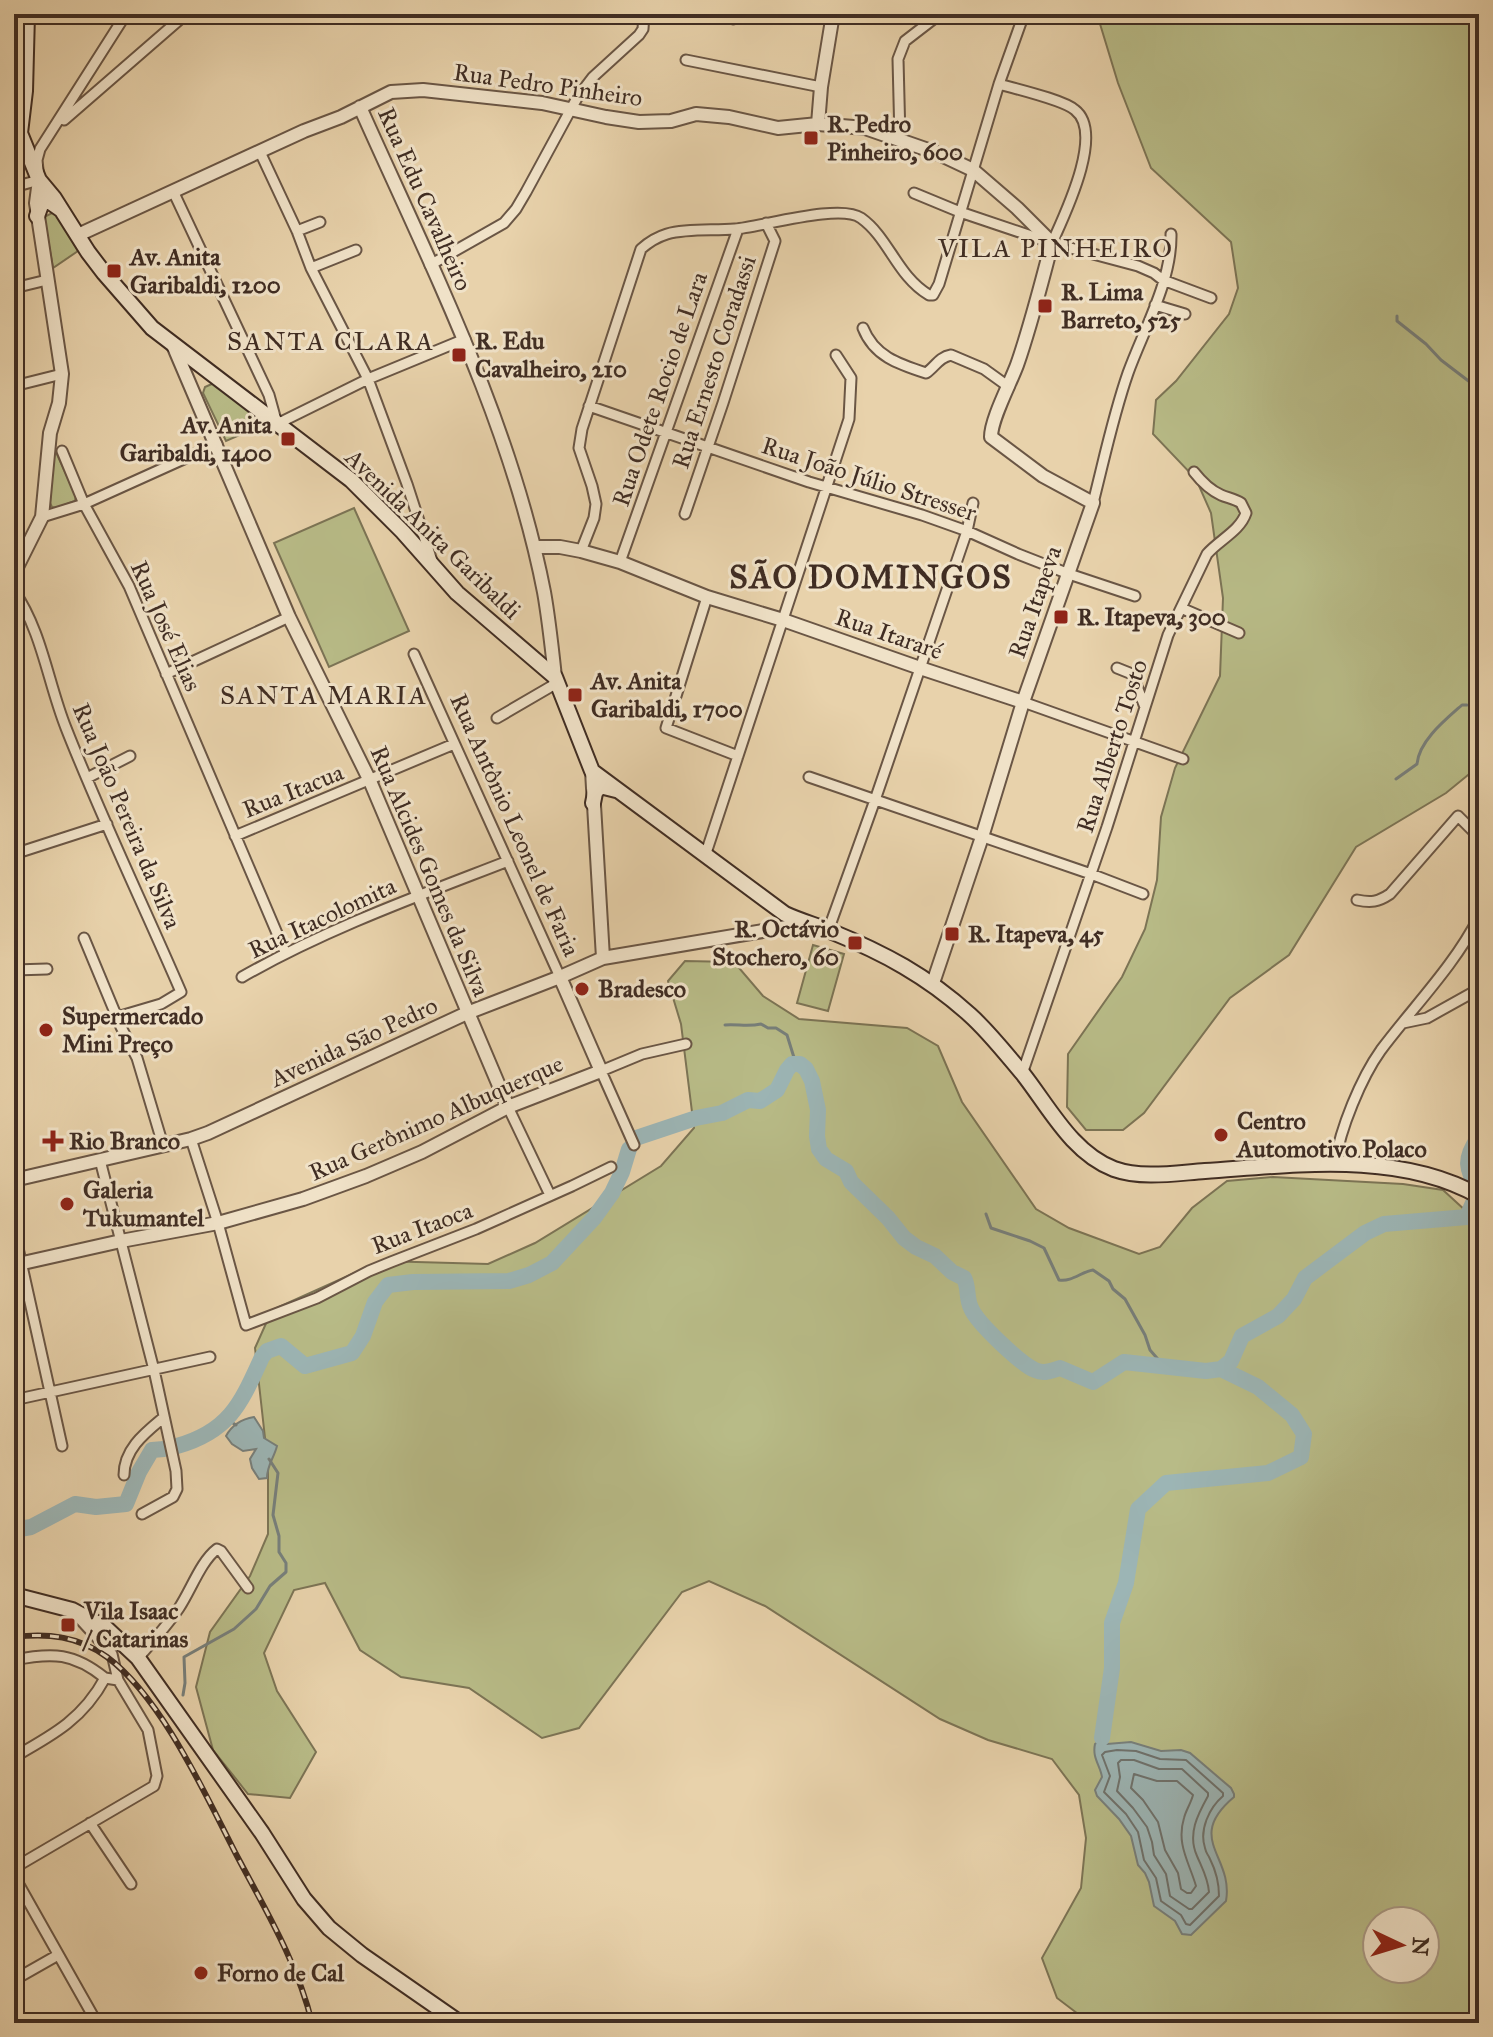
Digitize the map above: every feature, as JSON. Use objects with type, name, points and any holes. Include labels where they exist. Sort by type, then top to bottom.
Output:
[{"type":"main road","points":[[17,127],[27,14]]},
{"type":"main road","name":"Avenida Anita Garibaldi","points":[[17,127],[39,180],[88,252],[152,328],[351,480],[457,593],[529,653],[556,680],[592,771]]},
{"type":"main road","points":[[37,216],[45,202],[60,209]]},
{"type":"main road","points":[[592,771],[707,849],[775,907],[804,924],[828,931],[894,960],[933,983],[972,1017],[1076,1142],[1098,1161],[1116,1170],[1135,1174],[1169,1173],[1335,1163],[1421,1174],[1479,1196]]},
{"type":"main road","points":[[593,803],[600,786],[620,792]]},
{"type":"main road","points":[[14,1595],[72,1610],[106,1628],[138,1658],[262,1833],[304,1899],[329,1928],[362,1955],[460,2023]]},
{"type":"street","points":[[14,573],[42,517],[50,433],[59,403],[62,374],[37,216],[37,160],[40,149],[126,14]]},
{"type":"street","points":[[53,131],[186,14]]},
{"type":"street","points":[[430,265],[504,223],[516,209],[577,98],[593,77],[639,35],[643,29],[644,14]]},
{"type":"street","points":[[818,124],[833,14]]},
{"type":"street","points":[[900,139],[898,59],[905,41],[940,14]]},
{"type":"street","points":[[581,551],[596,504],[579,448],[589,406],[641,249],[652,239],[669,233],[738,229],[791,217],[850,213],[860,217],[881,239],[900,269],[917,288],[933,295],[1024,14]]},
{"type":"street","points":[[686,60],[821,87]]},
{"type":"street","points":[[999,84],[1072,107],[1084,119],[1085,157],[1052,243],[1029,330],[991,437],[1043,476],[1093,503]]},
{"type":"street","name":"Rua Pedro Pinheiro","points":[[78,235],[391,92],[423,90],[542,103],[639,122],[671,121],[696,114],[729,117],[778,128],[818,124],[865,128],[937,153],[973,170],[1052,243]]},
{"type":"street","name":"Rua Edu Cavalheiro","points":[[360,107],[465,339],[516,486],[544,593],[556,680]]},
{"type":"street","points":[[260,152],[311,268],[368,379],[433,565]]},
{"type":"street","points":[[14,187],[39,180]]},
{"type":"street","points":[[173,191],[269,395],[277,424],[368,379],[465,339]]},
{"type":"street","points":[[914,193],[1052,243],[1138,266],[1163,280],[1211,298]]},
{"type":"street","points":[[297,231],[320,222]]},
{"type":"street","name":"Rua Ernesto Coradassi","points":[[685,514],[775,241],[766,223]]},
{"type":"street","name":"Rua Odete Rocio de Lara","points":[[620,562],[738,229]]},
{"type":"street","name":"Rua Itapeva","points":[[933,983],[1023,702],[1093,503],[1128,374],[1163,280],[1171,249],[1171,234]]},
{"type":"street","points":[[311,268],[356,250]]},
{"type":"street","points":[[14,288],[47,280]]},
{"type":"street","points":[[1155,305],[1185,314]]},
{"type":"street","points":[[863,328],[873,347],[911,368],[926,373],[940,359],[951,355],[984,369],[1009,387]]},
{"type":"street","name":"Rua Alcides Gomes da Silva","points":[[173,345],[289,617],[370,781],[467,1013],[550,1195]]},
{"type":"street","points":[[707,849],[849,419],[851,378],[836,355]]},
{"type":"street","points":[[14,386],[62,374]]},
{"type":"street","points":[[193,390],[217,378]]},
{"type":"street","name":"Rua João Júlio Stresser","points":[[589,406],[809,482],[967,531],[1069,574],[1135,596]]},
{"type":"street","points":[[42,517],[84,504],[217,444]]},
{"type":"street","name":"Rua José Elias","points":[[62,451],[84,504],[129,586],[285,952]]},
{"type":"street","name":"Rua Alberto Tosto","points":[[1022,1074],[1168,635],[1207,554],[1240,525],[1246,513],[1241,503],[1211,489],[1194,472]]},
{"type":"street","points":[[828,931],[967,531],[973,503]]},
{"type":"street","points":[[403,532],[414,532],[419,521]]},
{"type":"street","name":"Rua Itararé","points":[[534,547],[560,547],[620,562],[707,597],[783,620],[1183,759]]},
{"type":"street","name":"Rua João Pereira da Silva","points":[[14,591],[31,623],[66,729],[181,992],[161,1004],[117,1017]]},
{"type":"street","points":[[707,597],[666,728],[738,756]]},
{"type":"street","points":[[1181,608],[1239,633]]},
{"type":"street","points":[[166,674],[289,617]]},
{"type":"street","points":[[529,653],[545,649],[550,635]]},
{"type":"street","name":"Rua Antônio Leonel de Faria","points":[[414,654],[634,1145]]},
{"type":"street","points":[[1117,668],[1132,674],[1145,707]]},
{"type":"street","points":[[497,718],[556,680]]},
{"type":"street","name":"Rua Itacua","points":[[235,836],[454,744]]},
{"type":"street","points":[[87,778],[130,756]]},
{"type":"street","points":[[592,771],[603,958]]},
{"type":"street","points":[[809,777],[1143,894]]},
{"type":"street","points":[[1357,900],[1379,901],[1390,894],[1458,816],[1479,837]]},
{"type":"street","points":[[14,854],[107,824]]},
{"type":"street","name":"Rua Itacolomita","points":[[242,977],[285,952],[508,861]]},
{"type":"street","points":[[773,929],[779,921],[775,907]]},
{"type":"street","points":[[1335,1163],[1341,1135],[1379,1054],[1438,980],[1479,917]]},
{"type":"street","name":"Avenida São Pedro","points":[[14,1180],[208,1133],[467,1013],[603,958],[804,924]]},
{"type":"street","points":[[84,938],[137,1058],[163,1145]]},
{"type":"street","points":[[14,970],[47,969]]},
{"type":"street","points":[[1403,1023],[1427,1018],[1479,989]]},
{"type":"street","name":"Rua Gerônimo Albuquerque","points":[[18,1264],[218,1223],[303,1199],[422,1152],[508,1107],[642,1054],[686,1044]]},
{"type":"street","points":[[191,1139],[218,1223]]},
{"type":"street","points":[[100,1160],[154,1370],[176,1471],[177,1489],[173,1497],[142,1514]]},
{"type":"street","name":"Rua Itaoca","points":[[218,1223],[246,1325],[317,1298],[369,1271],[476,1229],[611,1167]]},
{"type":"street","points":[[14,1230],[18,1264],[62,1446]]},
{"type":"street","points":[[14,1400],[210,1357]]},
{"type":"street","points":[[124,1475],[124,1462],[132,1449],[163,1418]]},
{"type":"street","points":[[138,1658],[177,1612],[205,1561],[217,1549],[248,1588]]},
{"type":"street","points":[[14,1868],[154,1786],[157,1776],[148,1730],[118,1680],[112,1654],[72,1610]]},
{"type":"street","points":[[14,1660],[33,1656],[74,1658],[105,1678],[118,1680]]},
{"type":"street","points":[[14,1757],[64,1728],[89,1703],[105,1678]]},
{"type":"street","points":[[90,1823],[131,1884]]},
{"type":"street","points":[[14,1876],[97,2023]]},
{"type":"street","points":[[14,1980],[58,1955]]},
{"type":"green space","points":[[1097,14],[1479,14],[1479,766],[1446,793],[1356,847],[1289,955],[1230,998],[1144,1113],[1123,1130],[1086,1130],[1067,1107],[1068,1054],[1122,977],[1145,929],[1157,880],[1161,817],[1175,768],[1220,676],[1223,598],[1211,513],[1196,479],[1153,434],[1156,400],[1176,381],[1229,314],[1238,288],[1231,242],[1151,168],[1118,83]]},
{"type":"green space","points":[[56,211],[78,251],[53,268],[44,217]]},
{"type":"green space","points":[[214,383],[267,423],[226,441],[203,393],[205,387]]},
{"type":"green space","points":[[55,450],[76,496],[75,501],[56,508],[50,503]]},
{"type":"green space","points":[[354,508],[409,631],[329,667],[274,543]]},
{"type":"green space","points":[[813,945],[844,954],[828,1011],[797,1003]]},
{"type":"green space","points":[[685,961],[734,962],[763,996],[799,1019],[907,1028],[938,1046],[962,1102],[1036,1209],[1069,1228],[1139,1254],[1160,1247],[1192,1208],[1227,1181],[1273,1177],[1403,1184],[1443,1190],[1479,1223],[1479,2023],[1090,2023],[1057,1998],[1042,1958],[1081,1888],[1086,1838],[1079,1795],[1052,1759],[988,1740],[940,1719],[765,1606],[709,1581],[682,1592],[579,1728],[542,1738],[469,1688],[401,1677],[360,1650],[325,1583],[294,1590],[264,1653],[277,1691],[316,1752],[290,1798],[248,1794],[213,1750],[196,1687],[210,1632],[250,1576],[268,1534],[268,1465],[255,1348],[272,1310],[381,1261],[488,1264],[535,1243],[661,1166],[694,1128],[681,1024],[668,981]]},
{"type":"water","points":[[254,1417],[264,1438],[277,1446],[267,1478],[259,1479],[252,1468],[250,1459],[256,1449],[243,1451],[226,1436],[238,1423]]},
{"type":"water","points":[[1102,1738],[1107,1744],[1131,1742],[1161,1751],[1190,1753],[1234,1794],[1213,1825],[1212,1836],[1227,1885],[1226,1901],[1191,1935],[1182,1934],[1175,1921],[1154,1906],[1149,1882],[1138,1865],[1131,1836],[1097,1796],[1095,1790],[1102,1777],[1094,1749]]},
{"type":"waterway","points":[[1397,316],[1397,321],[1479,389]]},
{"type":"waterway","points":[[1396,779],[1417,764],[1422,747],[1441,724],[1462,705],[1467,705]]},
{"type":"waterway","points":[[725,1025],[761,1024],[776,1028],[787,1035],[796,1064]]},
{"type":"waterway","points":[[636,1138],[696,1118],[722,1113],[748,1100],[760,1101],[777,1090],[792,1064],[800,1064],[812,1081],[818,1110],[819,1149],[826,1159],[846,1171],[851,1182],[904,1238],[964,1278],[969,1304],[975,1315],[1020,1360],[1038,1371],[1060,1368],[1093,1382],[1124,1362],[1206,1371],[1221,1369],[1231,1361],[1242,1336],[1278,1316],[1294,1299],[1305,1278],[1365,1233],[1384,1224],[1467,1217],[1473,1203]]},
{"type":"waterway","points":[[1479,1137],[1470,1152],[1468,1164],[1479,1192]]},
{"type":"waterway","points":[[177,1446],[210,1432],[232,1413],[267,1351],[281,1346],[305,1366],[352,1353],[363,1336],[375,1302],[388,1285],[509,1281],[552,1263],[594,1218],[612,1193],[629,1149]]},
{"type":"waterway","points":[[986,1214],[991,1228],[1044,1248],[1059,1280],[1068,1280],[1093,1270],[1109,1281],[1125,1299],[1150,1350],[1163,1365]]},
{"type":"waterway","points":[[1102,1738],[1112,1668],[1112,1623],[1126,1583],[1138,1509],[1166,1483],[1268,1473],[1301,1457],[1304,1434],[1292,1415],[1258,1387],[1221,1369]]},
{"type":"waterway","points":[[228,1420],[236,1425]]},
{"type":"waterway","points":[[14,1530],[31,1527],[75,1504],[96,1507],[126,1504],[152,1450],[164,1449]]},
{"type":"waterway","points":[[183,1695],[184,1657],[234,1629],[256,1609],[270,1586],[286,1572],[273,1515],[278,1473],[269,1459]]},
{"type":"railway","points":[[14,1637],[51,1636],[85,1644],[107,1657],[146,1697],[181,1749],[290,1958],[312,2023]]},
{"type":"place","name":"R. Pedro Pinheiro, 600","points":[[811,138]]},
{"type":"place","name":"Av. Anita Garibaldi, 1200","points":[[114,271]]},
{"type":"place","name":"R. Lima Barreto, 525","points":[[1045,306]]},
{"type":"place","name":"R. Edu Cavalheiro, 210","points":[[459,355]]},
{"type":"place","name":"Av. Anita Garibaldi, 1400","points":[[288,439]]},
{"type":"place","name":"R. Itapeva, 300","points":[[1061,617]]},
{"type":"place","name":"Av. Anita Garibaldi, 1700","points":[[575,695]]},
{"type":"place","name":"R. Itapeva, 45","points":[[952,934]]},
{"type":"place","name":"R. Octávio Stochero, 60","points":[[855,943]]},
{"type":"place","name":"Bradesco","points":[[582,989]]},
{"type":"place","name":"Supermercado Mini Preço","points":[[46,1030]]},
{"type":"place","name":"Centro Automotivo Polaco","points":[[1221,1135]]},
{"type":"place","name":"Rio Branco","points":[[53,1141]]},
{"type":"place","name":"Galeria Tukumantel","points":[[67,1204]]},
{"type":"place","name":"Vila Isaac / Catarinas","points":[[68,1625]]},
{"type":"place","name":"Forno de Cal","points":[[201,1973]]},
{"type":"district","name":"VILA PINHEIRO","points":[[1056,248]]},
{"type":"district","name":"SANTA CLARA","points":[[331,341]]},
{"type":"district","name":"SÃO DOMINGOS","points":[[871,577]]},
{"type":"district","name":"SANTA MARIA","points":[[324,695]]}]
